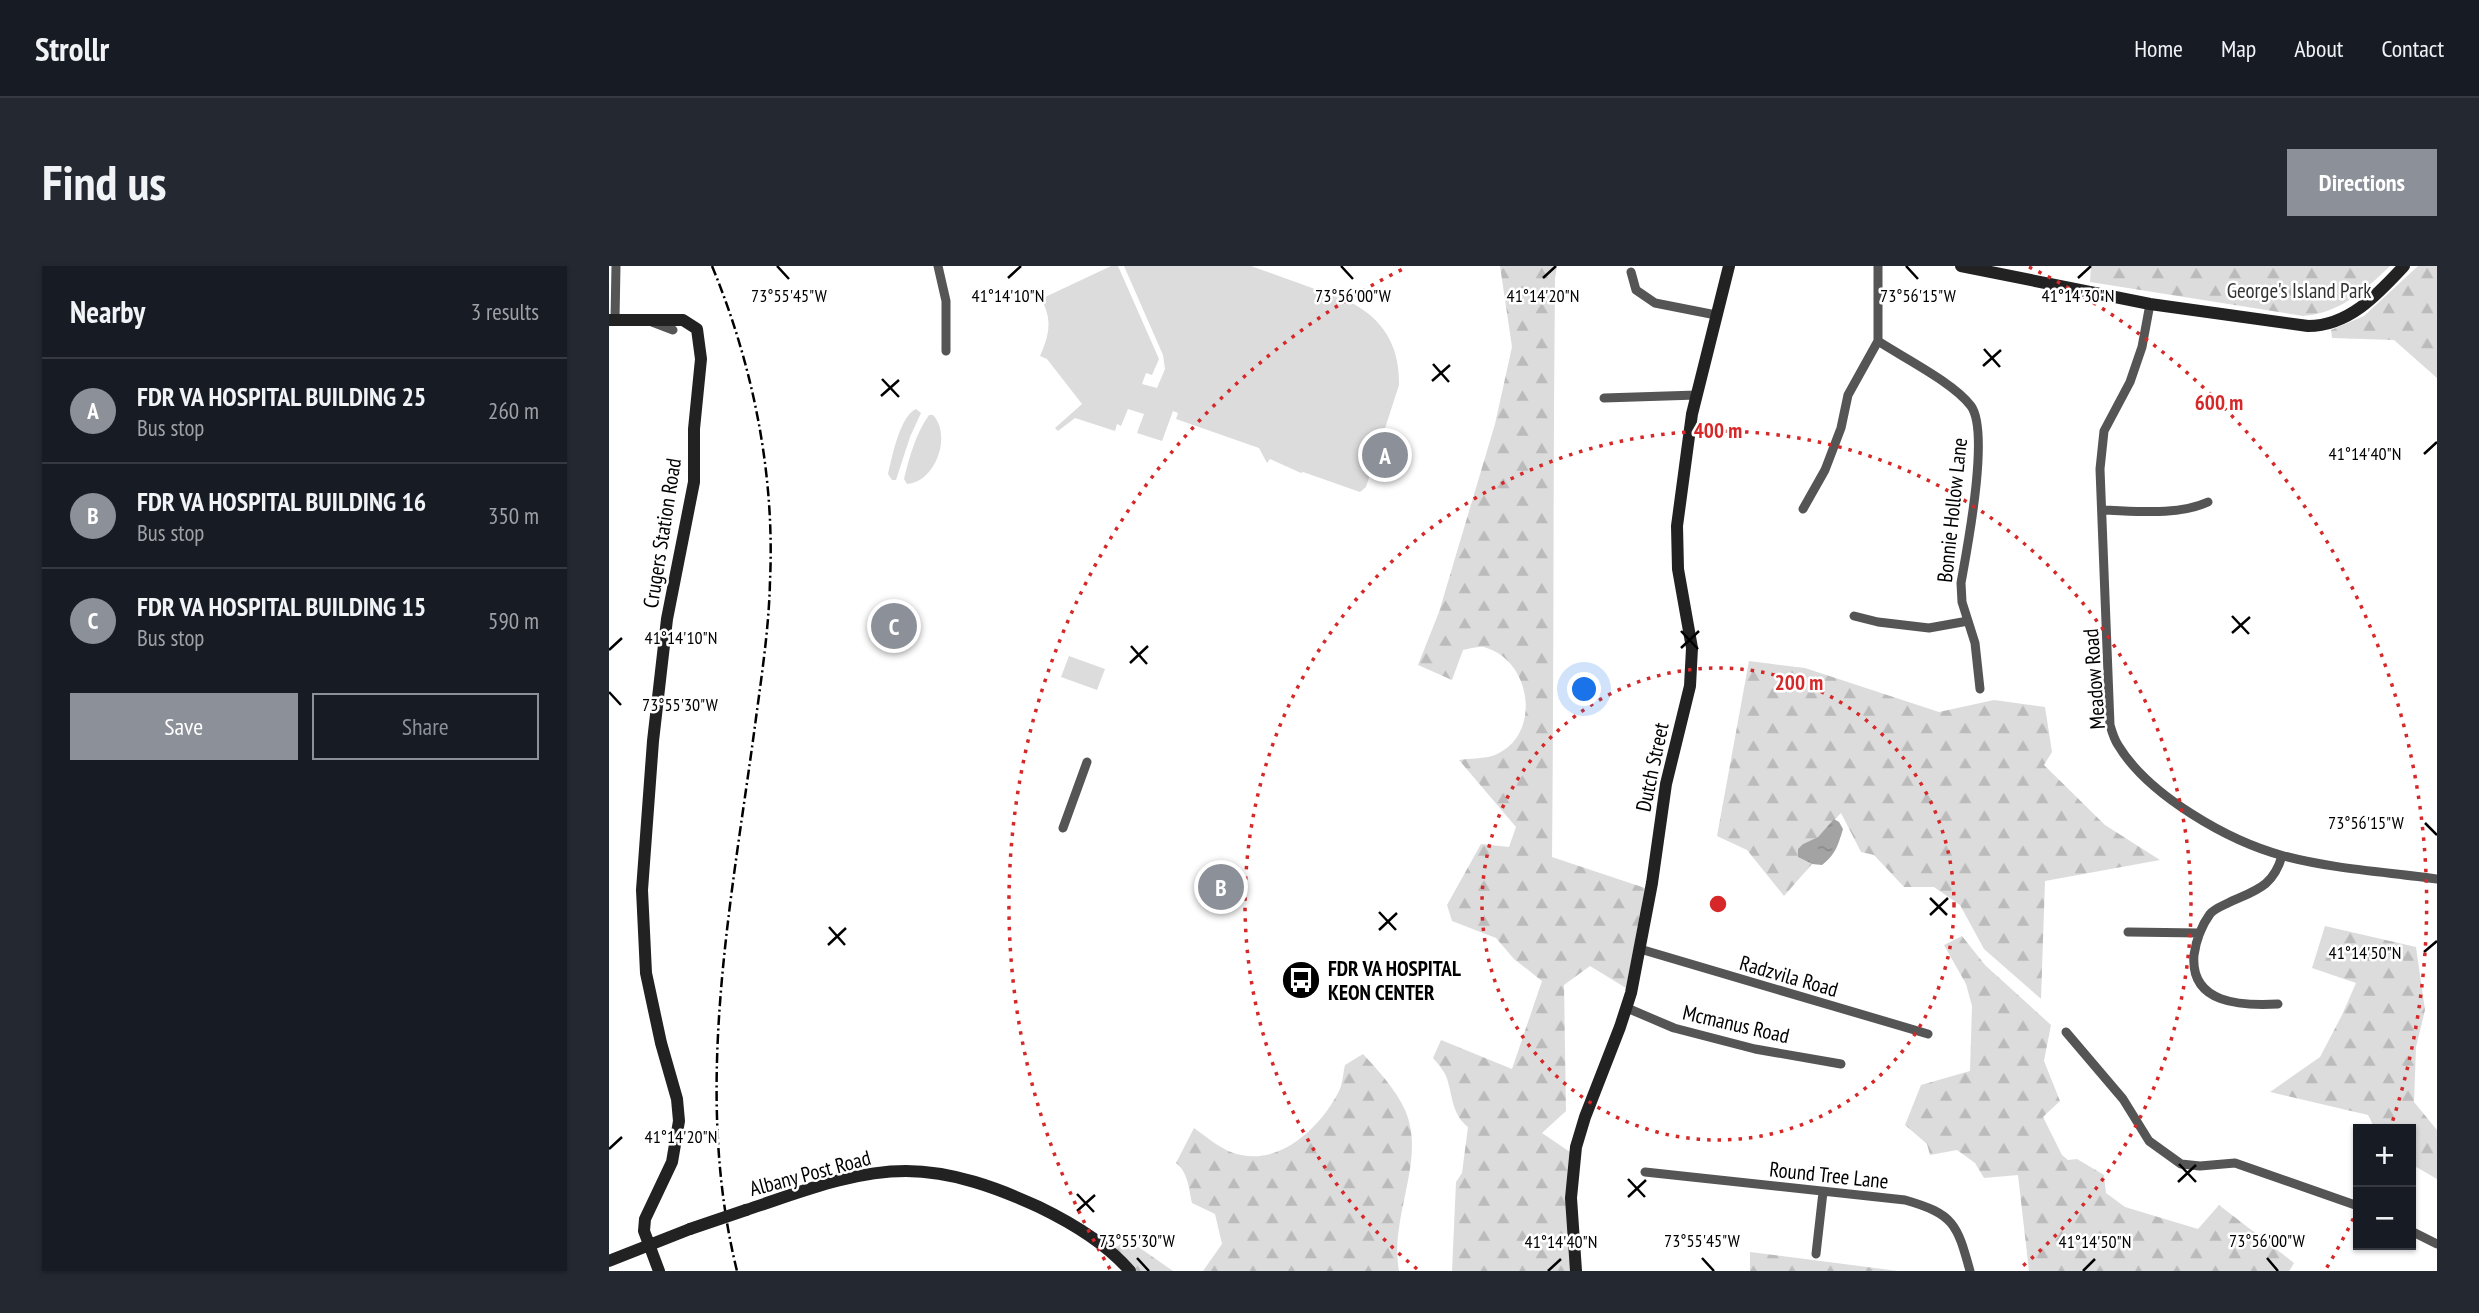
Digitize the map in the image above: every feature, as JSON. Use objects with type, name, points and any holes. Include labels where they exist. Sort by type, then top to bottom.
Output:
[{"type":"street","points":[[616,266],[612,320],[647,319],[673,330]]},
{"type":"street","points":[[938,266],[946,301],[946,351]]},
{"type":"street","name":"Dutch Street","points":[[1576,1271],[1571,1198],[1576,1147],[1626,1008],[1640,949],[1666,784],[1687,703],[1692,670],[1692,639],[1678,569],[1680,488],[1697,395],[1730,266]]},
{"type":"street","points":[[1803,509],[1825,470],[1841,428],[1848,395],[1878,341],[1878,266]]},
{"type":"street","points":[[1961,266],[2150,304],[2257,321],[2318,326],[2356,311],[2405,266]]},
{"type":"street","points":[[1631,272],[1636,290],[1655,303],[1716,315]]},
{"type":"street","name":"Meadow Road","points":[[2150,304],[2142,347],[2130,382],[2104,431],[2100,469],[2110,725],[2117,745],[2157,788],[2207,825],[2283,856],[2437,879]]},
{"type":"street","name":"Crugers Station Road","points":[[647,319],[683,320],[691,323],[699,333],[701,349],[694,429],[694,482],[664,646],[653,741],[642,890],[642,940],[646,973],[661,1043],[677,1099],[679,1121],[672,1162],[645,1219],[644,1231],[650,1246]]},
{"type":"street","name":"Bonnie Hollow Lane","points":[[1878,341],[1962,396],[1973,409],[1978,424],[1979,449],[1961,583],[1962,602],[1975,643],[1980,689]]},
{"type":"street","points":[[1604,398],[1697,395]]},
{"type":"street","points":[[2103,510],[2145,512],[2195,508],[2208,502]]},
{"type":"street","points":[[1854,615],[1878,622],[1929,628],[1968,621]]},
{"type":"street","points":[[1063,828],[1087,762]]},
{"type":"street","points":[[2278,1004],[2248,1006],[2208,993],[2198,981],[2193,968],[2195,946],[2211,912],[2270,883],[2278,872],[2283,856]]},
{"type":"street","points":[[2128,932],[2200,933]]},
{"type":"street","name":"Radzvila Road","points":[[1640,949],[1928,1034]]},
{"type":"street","name":"Mcmanus Road","points":[[1626,1008],[1674,1028],[1755,1049],[1841,1064]]},
{"type":"street","points":[[2066,1032],[2123,1099],[2149,1141],[2181,1164],[2200,1166],[2235,1163],[2353,1204]]},
{"type":"street","name":"Albany Post Road","points":[[609,1261],[690,1229],[834,1182],[868,1174],[907,1171],[965,1179],[1003,1192],[1067,1220],[1130,1271]]},
{"type":"street","name":"Round Tree Lane","points":[[1645,1172],[1905,1200],[1930,1207],[1957,1227],[1970,1271]]},
{"type":"street","points":[[1816,1254],[1823,1192]]},
{"type":"street","points":[[2416,1234],[2437,1244]]},
{"type":"street","points":[[650,1246],[659,1271]]},
{"type":"green space","points":[[1111,266],[1118,266],[1159,359],[1152,375],[1146,373],[1142,384],[1157,388],[1165,369],[1163,355],[1124,266],[1251,266],[1348,301],[1371,316],[1393,346],[1399,371],[1399,385],[1366,487],[1360,492],[1301,473],[1270,459],[1267,463],[1259,448],[1176,419],[1178,413],[1173,411],[1162,441],[1137,433],[1144,414],[1128,409],[1121,426],[1117,424],[1115,431],[1075,418],[1058,431],[1055,428],[1082,404],[1047,359],[1040,356],[1048,327],[1047,314],[1041,299]]},
{"type":"green space","points":[[1500,266],[1557,266],[1554,350],[1552,857],[1645,888],[1626,988],[1590,966],[1564,985],[1566,1111],[1542,1133],[1570,1152],[1570,1271],[1452,1271],[1456,1182],[1462,1173],[1468,1127],[1456,1112],[1446,1076],[1433,1058],[1441,1040],[1512,1069],[1542,981],[1514,959],[1496,938],[1452,921],[1447,905],[1481,844],[1509,847],[1516,827],[1459,760],[1492,756],[1508,747],[1519,734],[1525,718],[1526,700],[1522,683],[1501,655],[1484,647],[1463,650],[1452,680],[1418,665],[1439,612],[1495,424],[1512,347]]},
{"type":"green space","name":"George's Island Park","points":[[2091,266],[2390,266],[2351,299],[2329,310],[2303,316],[2090,282]]},
{"type":"green space","points":[[2418,266],[2437,266],[2437,378],[2394,340],[2332,338],[2331,330],[2364,316]]},
{"type":"green space","points":[[916,409],[921,413],[896,480],[892,480],[888,474],[897,438],[905,420]]},
{"type":"green space","points":[[929,415],[933,415],[939,424],[941,445],[938,456],[926,475],[907,484],[904,479],[911,454]]},
{"type":"green space","points":[[1069,656],[1105,669],[1097,690],[1061,677]]},
{"type":"green space","points":[[1749,661],[1805,668],[1939,712],[1994,700],[2045,707],[2052,752],[2044,765],[2105,825],[2160,860],[2045,881],[2041,999],[1984,949],[1960,905],[1934,887],[1904,887],[1874,855],[1861,852],[1841,813],[1818,837],[1803,844],[1798,857],[1812,864],[1784,896],[1747,850],[1717,836]]},
{"type":"green space","points":[[2325,926],[2416,947],[2425,1010],[2416,1047],[2414,1102],[2437,1130],[2437,1179],[2416,1167],[2416,1124],[2372,1124],[2368,1115],[2270,1092],[2320,1057],[2356,983],[2312,968]]},
{"type":"green space","points":[[1962,936],[1985,965],[2051,1025],[2044,1061],[2060,1101],[2043,1117],[2062,1155],[2068,1160],[2077,1159],[2104,1175],[2106,1193],[2125,1207],[2198,1229],[2219,1205],[2294,1263],[2289,1271],[2029,1271],[2018,1175],[1984,1178],[1975,1163],[1957,1150],[1930,1155],[1927,1144],[1905,1125],[1921,1085],[1970,1071],[1972,1006],[1966,984],[1944,945]]},
{"type":"green space","points":[[1363,1054],[1397,1095],[1411,1129],[1410,1168],[1397,1250],[1399,1271],[1203,1271],[1222,1244],[1215,1214],[1192,1203],[1186,1176],[1176,1163],[1194,1128],[1222,1148],[1241,1155],[1272,1154],[1286,1148],[1312,1129],[1322,1117],[1339,1091],[1345,1065]]},
{"type":"green space","points":[[1127,1239],[1173,1271],[1136,1271],[1115,1248]]},
{"type":"green space","points":[[1750,1252],[1898,1271],[1750,1271]]},
{"type":"water","points":[[1834,819],[1843,829],[1838,845],[1830,857],[1822,865],[1812,864],[1798,857],[1798,849],[1818,837]]},
{"type":"railway","points":[[712,266],[750,381],[765,460],[771,541],[767,633],[728,925],[717,1064],[718,1133],[724,1202],[737,1271]]},
{"type":"place","name":"FDR VA HOSPITAL BUILDING 25","points":[[1385,455]]},
{"type":"place","name":"FDR VA HOSPITAL BUILDING 15","points":[[894,626]]},
{"type":"place","name":"FDR VA HOSPITAL BUILDING 16","points":[[1221,887]]},
{"type":"place","name":"FDR VA HOSPITAL KEON CENTER","points":[[1301,980]]}]
